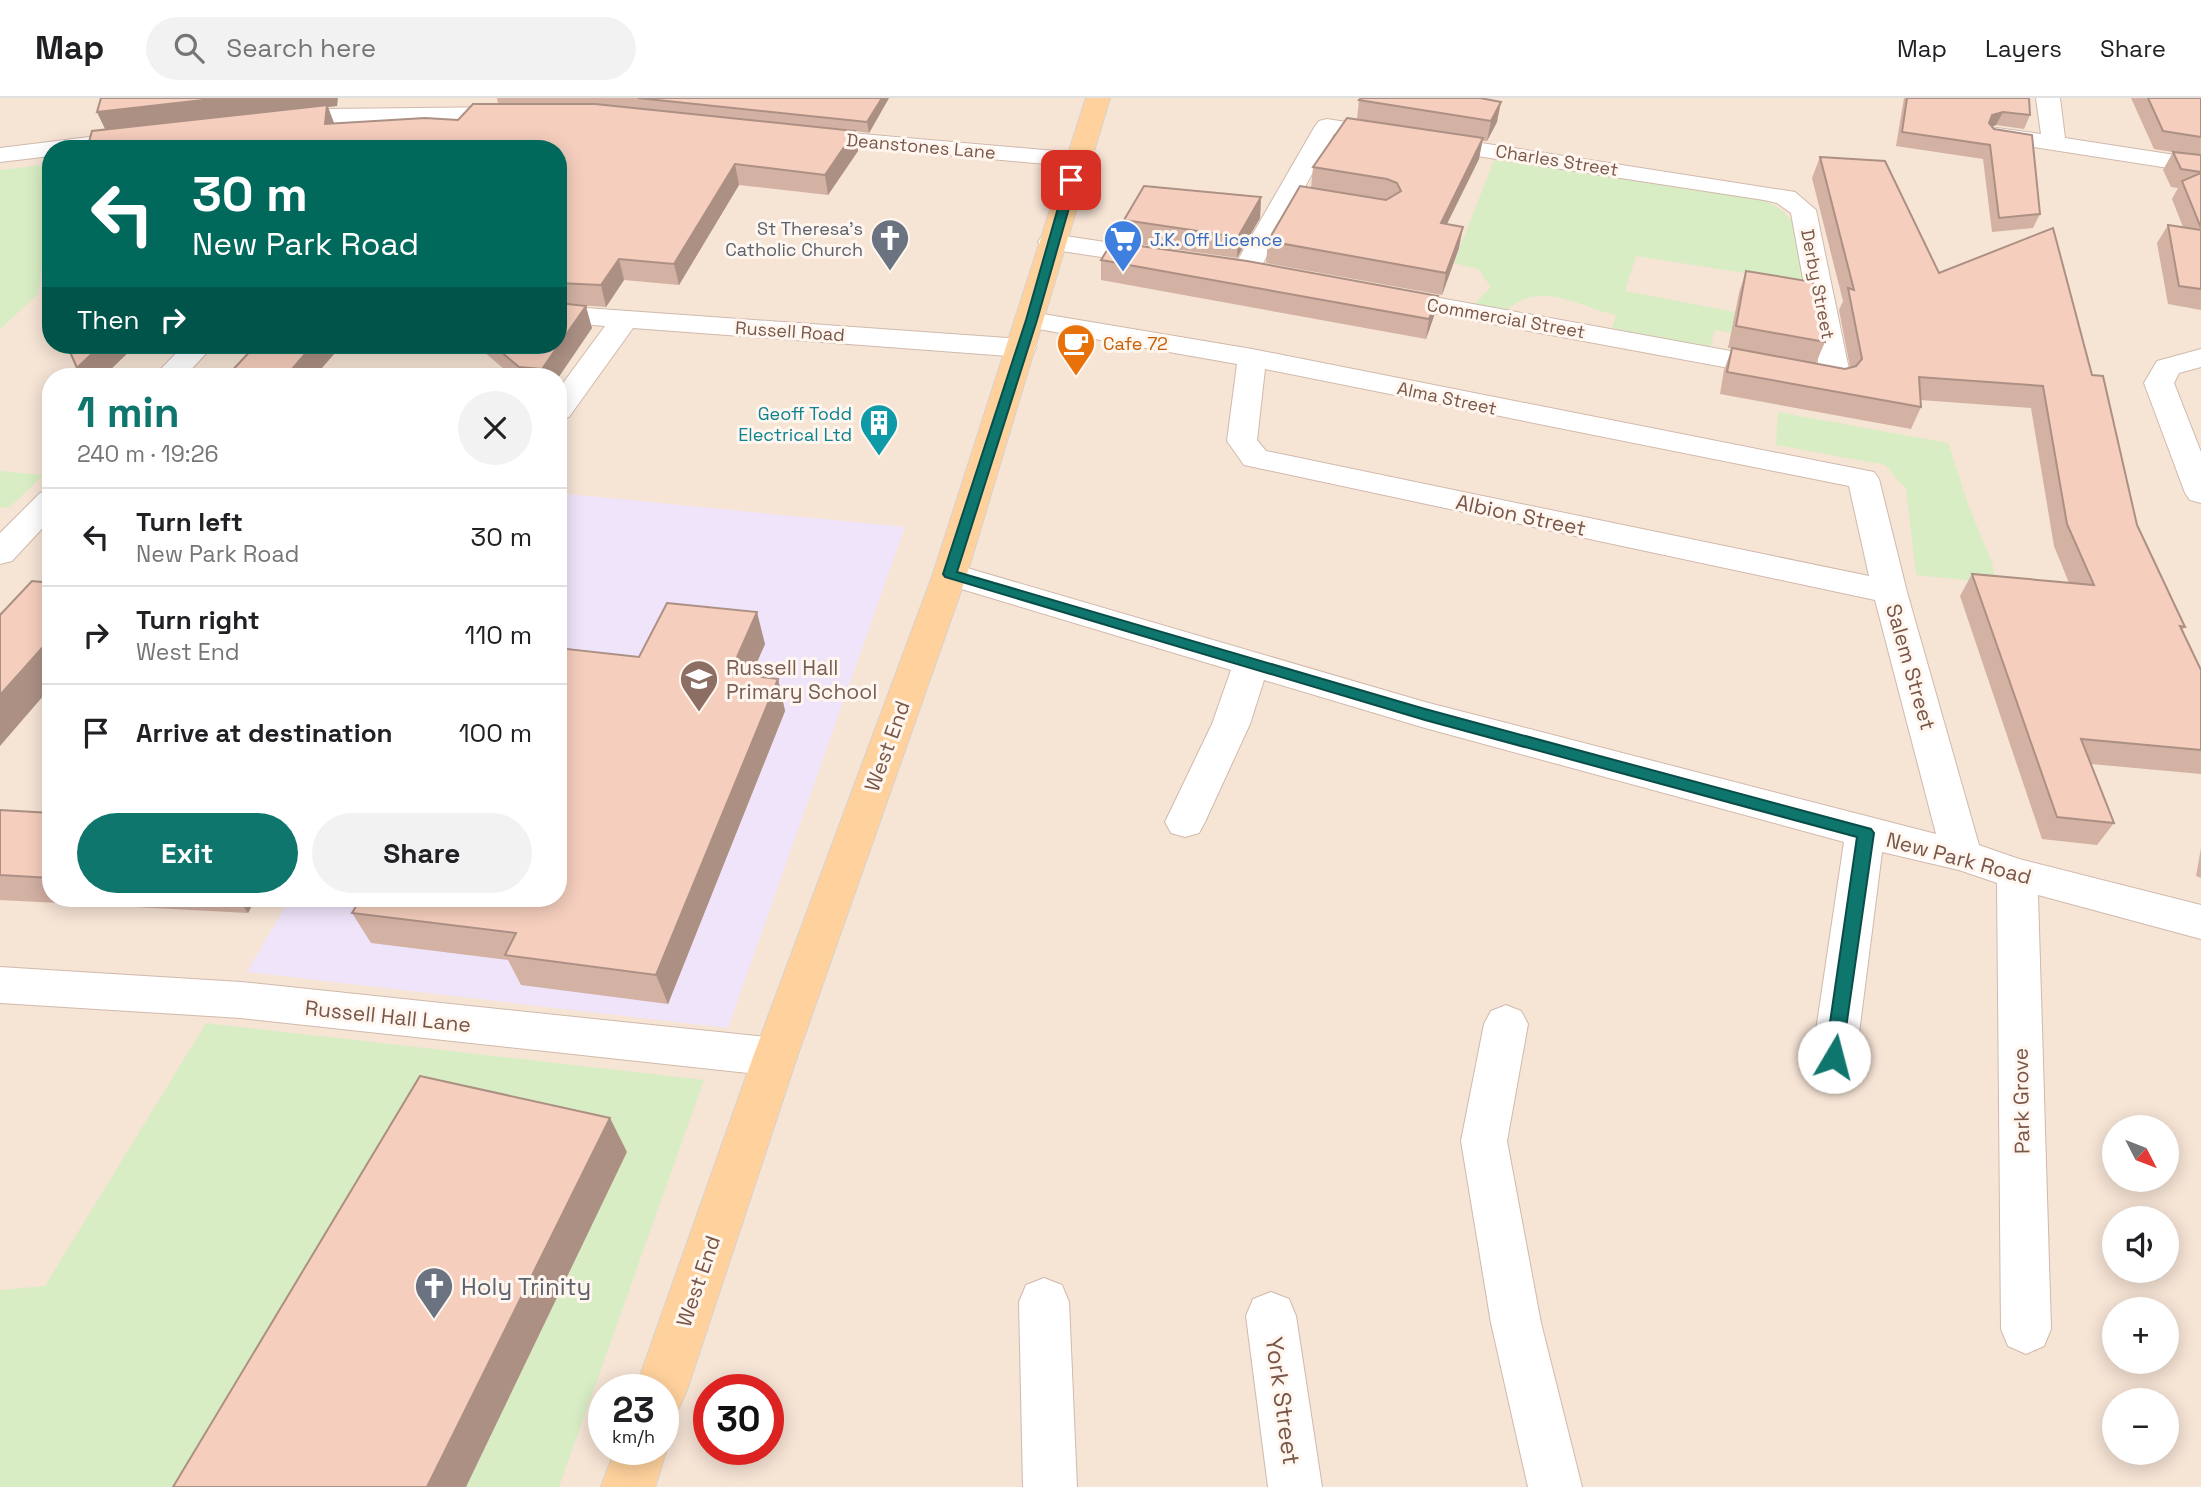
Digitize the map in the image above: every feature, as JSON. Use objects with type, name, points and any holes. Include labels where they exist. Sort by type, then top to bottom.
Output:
[{"type":"main road","name":"West End","points":[[666,1374],[775,1056],[950,574],[1031,320],[1051,242],[1098,98]]},
{"type":"main road","points":[[628,1487],[636,1465]]},
{"type":"street","points":[[2048,98],[2054,144]]},
{"type":"street","points":[[259,124],[327,116],[361,107],[544,114]]},
{"type":"street","name":"Charles Street","points":[[1286,195],[1327,125],[1786,197]]},
{"type":"street","name":"Deanstones Lane","points":[[787,134],[1078,160]]},
{"type":"street","points":[[123,140],[163,135]]},
{"type":"street","points":[[1997,135],[2201,166]]},
{"type":"street","points":[[0,155],[42,150]]},
{"type":"street","points":[[1273,275],[1233,269],[1286,195],[1314,200]]},
{"type":"street","name":"Derby Street","points":[[1786,197],[1803,210],[1836,379]]},
{"type":"street","points":[[1051,242],[1181,261]]},
{"type":"street","name":"Commercial Street","points":[[1356,291],[1836,379]]},
{"type":"street","name":"Russell Road","points":[[567,315],[1022,348]]},
{"type":"street","points":[[567,399],[624,320]]},
{"type":"street","name":"Alma Street","points":[[1031,320],[1252,358],[1863,478]]},
{"type":"street","points":[[177,368],[191,354]]},
{"type":"street","name":"Albion Street","points":[[1252,358],[1242,441],[1255,458],[1890,592]]},
{"type":"street","points":[[2201,358],[2167,367],[2159,383],[2201,493]]},
{"type":"street","name":"Salem Street","points":[[1863,478],[1890,592],[1962,855]]},
{"type":"street","points":[[0,552],[42,509]]},
{"type":"street","name":"New Park Road","points":[[950,574],[1425,715],[1866,833],[1962,855],[2017,874],[2201,922]]},
{"type":"street","points":[[1185,822],[1231,724],[1251,663]]},
{"type":"street","points":[[1834,1057],[1866,833]]},
{"type":"street","name":"Park Grove","points":[[2017,874],[2026,1329]]},
{"type":"street","name":"Russell Hall Lane","points":[[0,985],[241,1000],[775,1056]]},
{"type":"street","points":[[1506,1024],[1484,1141],[1516,1322],[1555,1487]]},
{"type":"street","points":[[1044,1302],[1050,1487]]},
{"type":"street","name":"York Street","points":[[1271,1316],[1295,1487]]},
{"type":"shaded area","points":[[0,98],[2201,98],[2201,1487],[0,1487]]},
{"type":"shaded area","name":"Russell Hall Primary School","points":[[567,494],[905,527],[728,1028],[247,972],[285,907],[567,907]]},
{"type":"green space","points":[[1494,160],[1763,200],[1786,214],[1793,223],[1801,244],[1809,283],[1636,256],[1625,291],[1735,312],[1731,333],[1715,330],[1710,348],[1612,328],[1616,315],[1561,298],[1534,297],[1508,309],[1474,305],[1491,287],[1478,269],[1454,263]]},
{"type":"green space","points":[[42,165],[42,265],[38,294],[0,329],[0,170]]},
{"type":"green space","points":[[1778,412],[1948,443],[1970,510],[1992,562],[1996,583],[1916,575],[1906,489],[1885,465],[1776,445]]},
{"type":"green space","points":[[0,471],[42,475],[9,508],[0,507]]},
{"type":"green space","points":[[206,1023],[704,1080],[599,1374],[588,1374],[588,1406],[559,1487],[0,1487],[0,1290],[45,1286]]},
{"type":"building","points":[[101,98],[221,98],[97,112]]},
{"type":"building","points":[[638,98],[882,98],[867,122]]},
{"type":"building","points":[[1480,98],[1501,102],[1491,121],[1359,100]]},
{"type":"building","points":[[1907,98],[2029,98],[2030,115],[2003,112],[1992,115],[1989,123],[1994,129],[2032,135],[2040,214],[1999,218],[1990,145],[1902,132]]},
{"type":"building","points":[[2148,98],[2201,98],[2201,137],[2163,131]]},
{"type":"building","points":[[473,104],[595,104],[855,131],[825,175],[735,164],[674,264],[619,259],[601,285],[567,283],[567,140],[90,140],[92,131],[327,105],[325,124],[425,118],[458,120]]},
{"type":"building","points":[[1347,118],[1483,138],[1441,223],[1463,227],[1446,273],[1268,241],[1300,186],[1386,200],[1401,191],[1397,183],[1387,179],[1313,167]]},
{"type":"building","points":[[2173,152],[2201,155],[2201,172],[2181,169]]},
{"type":"building","points":[[1820,157],[1885,161],[1939,273],[2053,228],[2092,375],[2103,376],[2137,525],[2185,627],[2180,626],[2201,670],[2201,750],[2081,739],[2114,823],[2057,817],[1972,574],[2094,585],[2067,524],[2043,386],[1919,377],[1921,407],[1727,372],[1732,348],[1845,369],[1856,366],[1862,359],[1848,288],[1854,290]]},
{"type":"building","points":[[2201,173],[2201,228],[2182,181]]},
{"type":"building","points":[[1144,186],[1261,197],[1238,237],[1124,220]]},
{"type":"building","points":[[2168,225],[2201,230],[2201,289],[2179,286]]},
{"type":"building","points":[[1112,242],[1247,261],[1438,296],[1429,319],[1101,260]]},
{"type":"building","points":[[1746,271],[1813,282],[1825,342],[1736,326]]},
{"type":"building","points":[[567,304],[586,306],[567,333]]},
{"type":"building","points":[[71,354],[92,354],[77,368]]},
{"type":"building","points":[[248,354],[305,354],[293,368],[234,368]]},
{"type":"building","points":[[504,354],[552,354],[543,368],[519,367]]},
{"type":"building","points":[[32,581],[42,582],[42,648],[0,695],[0,615]]},
{"type":"building","points":[[667,603],[757,612],[730,673],[778,679],[656,975],[505,955],[516,933],[352,913],[356,907],[567,907],[567,649],[639,657]]},
{"type":"building","points":[[0,810],[42,812],[42,877],[0,875]]},
{"type":"building","name":"Holy Trinity","points":[[420,1076],[610,1118],[427,1487],[173,1487]]},
{"type":"place","name":"St Theresa's Catholic Church","points":[[890,272]]},
{"type":"place","name":"J.K. Off Licence","points":[[1123,273]]},
{"type":"place","name":"Cafe 72","points":[[1076,377]]},
{"type":"place","name":"Geoff Todd Electrical Ltd","points":[[879,457]]},
{"type":"place","name":"Russell Hall Primary School","points":[[699,713]]},
{"type":"place","name":"Holy Trinity","points":[[434,1320]]},
{"type":"route","points":[[1071,180],[1051,242],[1031,320],[950,574],[1425,715],[1866,833],[1834,1057]]}]
